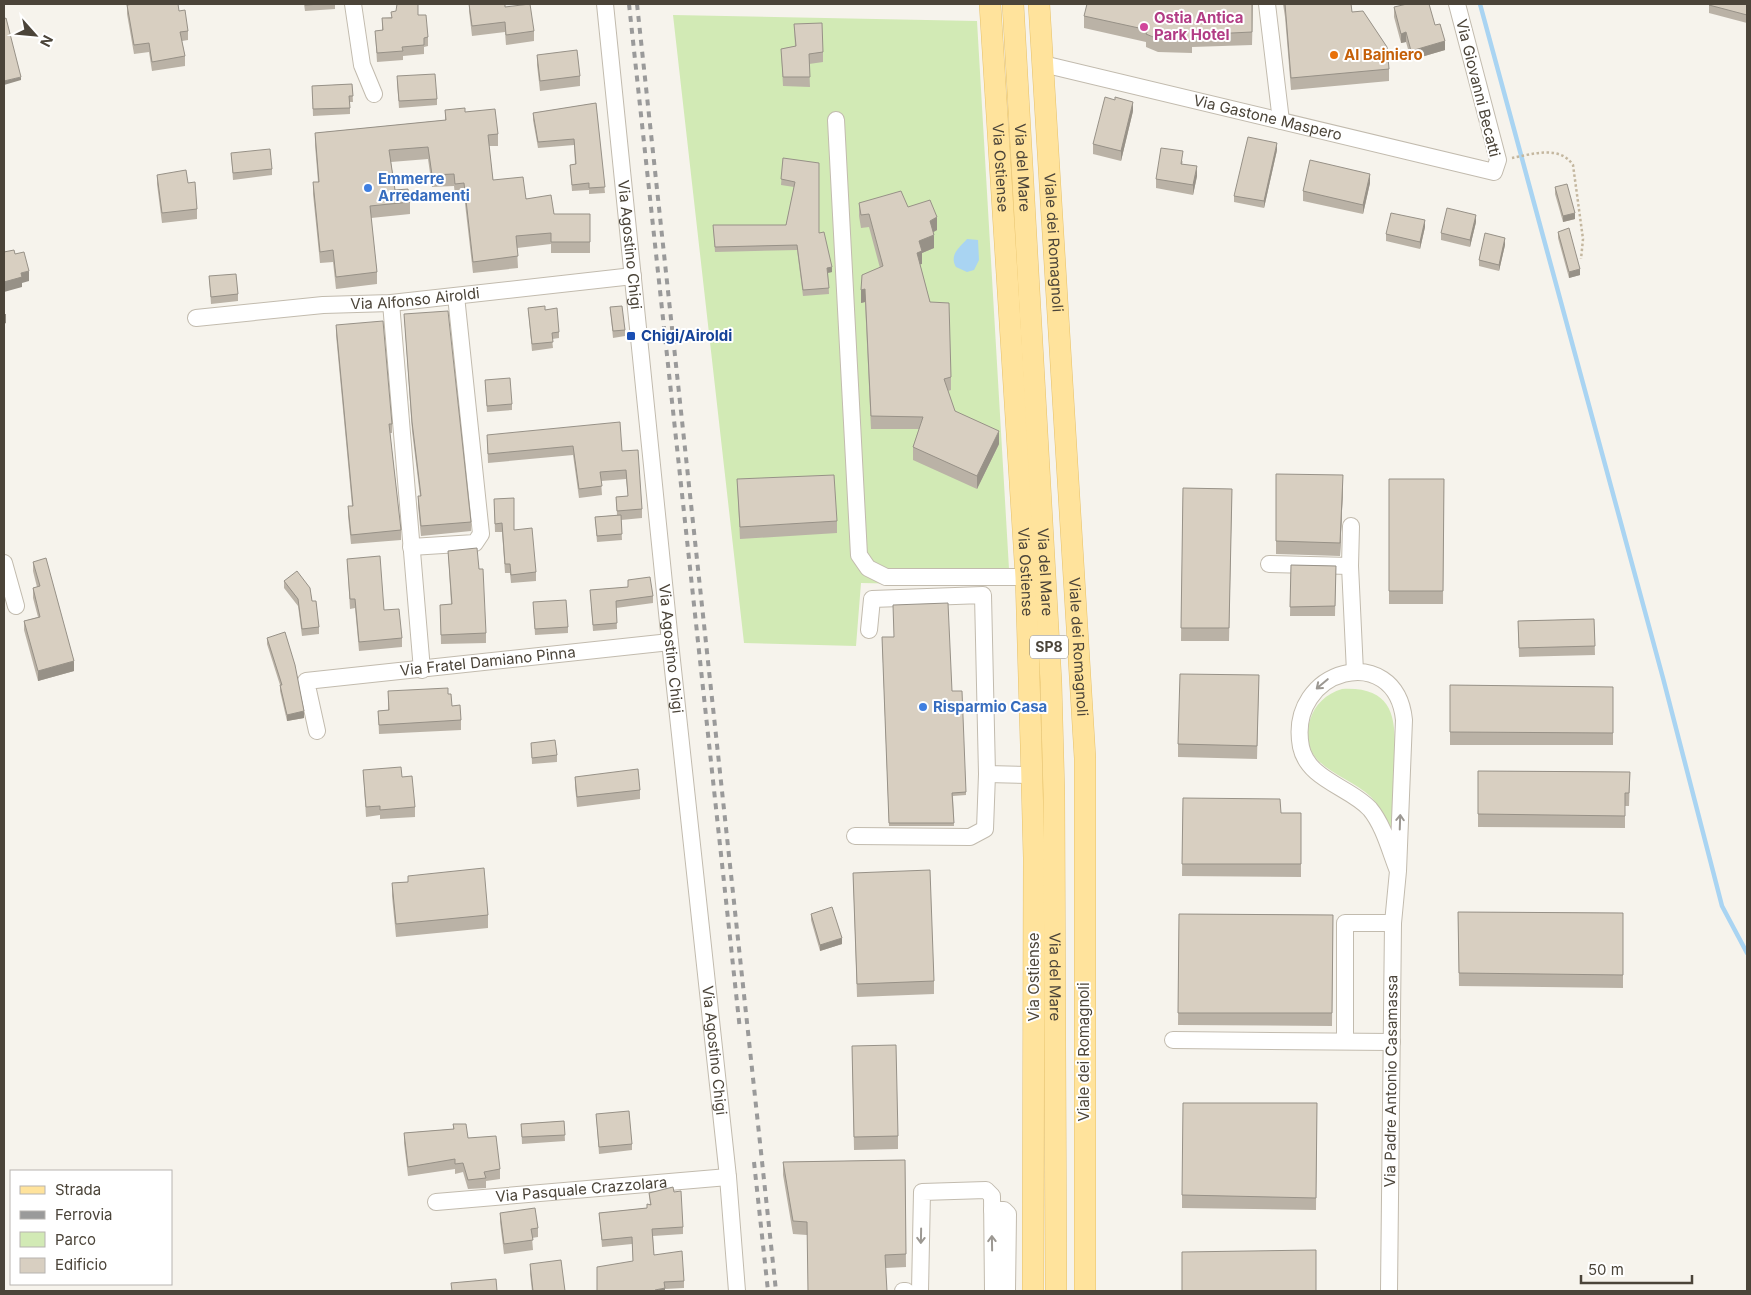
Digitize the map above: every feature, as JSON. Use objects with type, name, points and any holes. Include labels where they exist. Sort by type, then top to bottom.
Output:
[{"type":"main road","name":"Via Ostiense","points":[[990,4],[1026,577],[1032,775],[1032,1291]]},
{"type":"main road","name":"Via del Mare","points":[[1013,4],[1052,700],[1056,1291]]},
{"type":"main road","name":"Viale dei Romagnoli","points":[[1039,4],[1085,758],[1085,1291]]},
{"type":"street","points":[[353,4],[362,65],[374,94]]},
{"type":"street","name":"Via Agostino Chigi","points":[[605,4],[670,642],[728,1177],[737,1291]]},
{"type":"street","points":[[1267,4],[1281,121]]},
{"type":"street","name":"Via Giovanni Becatti","points":[[1457,4],[1498,160],[1494,172]]},
{"type":"street","name":"Via Gastone Maspero","points":[[1043,64],[1494,172]]},
{"type":"street","points":[[836,120],[859,555],[868,568],[886,577],[1026,577]]},
{"type":"street","name":"Via Alfonso Airoldi","points":[[196,318],[323,305],[391,303],[633,276]]},
{"type":"street","points":[[411,548],[476,543],[481,534],[456,296]]},
{"type":"street","points":[[391,303],[422,670]]},
{"type":"street","points":[[1351,526],[1350,566],[1355,672]]},
{"type":"street","points":[[4,563],[16,606]]},
{"type":"street","points":[[1269,564],[1350,566]]},
{"type":"street","points":[[855,836],[970,837],[984,829],[987,774],[983,595],[872,599],[869,630]]},
{"type":"street","name":"Via Fratel Damiano Pinna","points":[[317,731],[306,681],[670,642]]},
{"type":"street","name":"Via Padre Antonio Casamassa","points":[[1389,1291],[1393,923],[1398,871],[1404,720],[1398,697],[1386,683],[1374,676],[1355,672],[1332,676],[1313,692],[1301,720],[1301,747],[1317,772],[1358,798],[1370,810],[1382,829],[1398,871]]},
{"type":"street","points":[[987,774],[1032,775]]},
{"type":"street","points":[[1345,1041],[1345,923],[1393,923]]},
{"type":"street","points":[[1173,1040],[1392,1042]]},
{"type":"street","name":"Via Pasquale Crazzolara","points":[[436,1202],[728,1177]]},
{"type":"street","points":[[920,1291],[922,1192],[986,1190],[992,1196],[992,1291]]},
{"type":"street","points":[[992,1210],[1004,1210],[1008,1214],[1007,1291]]},
{"type":"path","points":[[1514,157],[1537,153],[1557,153],[1567,156],[1573,164],[1583,239],[1581,259]]},
{"type":"green space","points":[[673,15],[977,21],[1010,586],[861,583],[856,646],[744,643]]},
{"type":"green space","points":[[1342,689],[1361,690],[1374,694],[1384,701],[1390,711],[1395,737],[1393,833],[1375,801],[1361,789],[1326,767],[1317,759],[1310,748],[1308,736],[1310,720],[1315,709],[1326,697]]},
{"type":"water","points":[[967,239],[978,240],[979,260],[974,270],[967,272],[956,267],[954,255]]},
{"type":"building","points":[[178,4],[179,11],[185,10],[188,31],[180,32],[185,56],[152,62],[149,43],[134,45],[127,5]]},
{"type":"building","points":[[397,4],[418,4],[418,15],[426,15],[428,37],[424,38],[424,45],[402,47],[403,51],[377,53],[375,31],[383,30],[382,18],[392,18],[391,12],[396,11]]},
{"type":"building","points":[[469,4],[505,4],[505,7],[530,4],[534,31],[506,35],[505,22],[472,26]]},
{"type":"building","points":[[1087,4],[1252,4],[1252,32],[1191,35],[1192,41],[1158,39],[1146,34],[1148,30],[1084,16]]},
{"type":"building","points":[[1285,4],[1351,4],[1352,12],[1363,11],[1387,47],[1389,69],[1291,78]]},
{"type":"building","points":[[1407,4],[1429,4],[1435,25],[1440,24],[1445,41],[1411,51],[1406,32],[1401,34],[1394,7]]},
{"type":"building","points":[[1747,4],[1747,15],[1709,5]]},
{"type":"building","points":[[6,18],[21,77],[4,81],[4,19]]},
{"type":"building","points":[[822,23],[823,52],[809,54],[810,77],[783,77],[781,49],[796,46],[794,24]]},
{"type":"building","points":[[577,50],[580,76],[540,81],[537,55]]},
{"type":"building","points":[[435,74],[437,99],[399,101],[397,76]]},
{"type":"building","points":[[352,84],[353,96],[349,96],[350,108],[313,109],[312,86]]},
{"type":"building","points":[[1105,97],[1115,100],[1115,97],[1133,102],[1121,151],[1093,144]]},
{"type":"building","points":[[596,103],[605,187],[589,188],[589,183],[572,185],[570,165],[576,164],[574,139],[538,142],[533,113]]},
{"type":"building","points":[[465,108],[465,112],[495,109],[498,134],[488,135],[493,180],[523,177],[526,199],[551,195],[554,214],[590,214],[590,242],[551,242],[551,233],[516,236],[518,256],[473,262],[464,183],[455,184],[454,174],[432,175],[428,147],[389,150],[395,190],[408,189],[410,202],[370,206],[377,272],[336,277],[333,250],[320,252],[313,182],[319,182],[315,133],[446,120],[445,110]]},
{"type":"building","points":[[1248,137],[1277,143],[1264,201],[1234,196]]},
{"type":"building","points":[[1161,148],[1183,151],[1181,164],[1197,166],[1193,185],[1156,179]]},
{"type":"building","points":[[270,149],[272,169],[233,173],[231,153]]},
{"type":"building","points":[[783,158],[819,163],[819,233],[824,232],[832,267],[827,268],[829,288],[803,290],[797,245],[715,247],[713,225],[786,225],[795,182],[781,179]]},
{"type":"building","points":[[1310,160],[1370,174],[1363,205],[1303,191]]},
{"type":"building","points":[[186,170],[188,183],[195,182],[197,209],[162,213],[157,175]]},
{"type":"building","points":[[1567,184],[1575,213],[1563,216],[1555,187]]},
{"type":"building","points":[[901,191],[908,207],[930,200],[937,217],[930,221],[934,235],[919,241],[922,251],[917,253],[930,302],[949,303],[951,377],[944,379],[955,411],[999,431],[977,476],[913,447],[923,417],[871,416],[865,289],[861,290],[862,275],[883,266],[869,214],[861,215],[859,203]]},
{"type":"building","points":[[1447,208],[1476,215],[1470,240],[1441,233]]},
{"type":"building","points":[[1391,213],[1425,220],[1420,242],[1386,234]]},
{"type":"building","points":[[1569,228],[1580,269],[1569,272],[1558,232]]},
{"type":"building","points":[[1485,233],[1505,238],[1499,265],[1479,260]]},
{"type":"building","points":[[14,250],[15,254],[24,252],[29,271],[21,273],[22,277],[4,282],[4,252]]},
{"type":"building","points":[[236,274],[238,294],[211,297],[209,276]]},
{"type":"building","points":[[545,306],[545,310],[557,308],[559,332],[552,333],[553,342],[532,344],[528,308]]},
{"type":"building","points":[[622,306],[625,330],[613,331],[610,307]]},
{"type":"building","points":[[448,311],[471,522],[421,526],[418,496],[421,496],[412,422],[404,314]]},
{"type":"building","points":[[383,321],[392,424],[389,424],[401,530],[351,535],[348,506],[353,506],[336,325]]},
{"type":"building","points":[[510,378],[512,404],[487,406],[485,380]]},
{"type":"building","points":[[620,422],[622,451],[638,450],[642,509],[617,511],[616,497],[628,496],[626,470],[600,472],[602,486],[579,489],[573,446],[488,454],[487,435]]},
{"type":"building","points":[[1276,474],[1343,475],[1340,543],[1276,541]]},
{"type":"building","points":[[834,475],[837,521],[740,527],[737,479]]},
{"type":"building","points":[[1389,479],[1444,479],[1443,591],[1389,591]]},
{"type":"building","points":[[1183,488],[1232,489],[1229,628],[1181,628]]},
{"type":"building","points":[[514,498],[514,530],[532,528],[536,572],[511,575],[510,564],[505,564],[502,523],[495,524],[494,499]]},
{"type":"building","points":[[621,515],[622,534],[597,536],[595,517]]},
{"type":"building","points":[[477,548],[479,569],[483,569],[486,633],[441,635],[440,605],[452,604],[448,551]]},
{"type":"building","points":[[380,556],[384,610],[399,609],[402,638],[359,642],[355,599],[350,599],[347,559]]},
{"type":"building","points":[[46,558],[74,661],[38,671],[24,621],[40,617],[33,588],[40,586],[33,562]]},
{"type":"building","points":[[1291,565],[1336,566],[1335,606],[1290,607]]},
{"type":"building","points":[[297,571],[310,588],[312,601],[316,601],[319,627],[302,629],[298,599],[284,581]]},
{"type":"building","points":[[650,577],[653,596],[616,601],[617,623],[593,625],[590,590],[628,587],[628,580]]},
{"type":"building","points":[[566,600],[568,627],[535,629],[533,602]]},
{"type":"building","points":[[948,603],[952,691],[962,691],[966,792],[952,793],[954,823],[889,823],[882,637],[894,637],[893,605]]},
{"type":"building","points":[[1594,619],[1595,646],[1519,648],[1518,621]]},
{"type":"building","points":[[285,632],[295,665],[304,711],[287,715],[280,685],[282,685],[267,638]]},
{"type":"building","points":[[1180,674],[1259,675],[1257,746],[1178,744]]},
{"type":"building","points":[[1450,685],[1613,687],[1613,733],[1450,732]]},
{"type":"building","points":[[448,688],[448,694],[451,694],[452,706],[460,705],[461,720],[379,725],[378,711],[389,710],[388,691]]},
{"type":"building","points":[[555,740],[557,755],[532,758],[531,743]]},
{"type":"building","points":[[401,767],[402,777],[412,776],[415,807],[380,810],[380,806],[366,807],[363,770]]},
{"type":"building","points":[[638,769],[640,790],[577,797],[575,777]]},
{"type":"building","points":[[1478,771],[1630,772],[1629,793],[1625,793],[1625,816],[1478,814]]},
{"type":"building","points":[[1183,798],[1280,799],[1281,813],[1301,813],[1301,864],[1182,864]]},
{"type":"building","points":[[484,868],[488,915],[396,924],[392,883],[408,882],[408,876]]},
{"type":"building","points":[[930,870],[934,981],[857,984],[853,873]]},
{"type":"building","points":[[832,907],[842,938],[820,945],[811,914]]},
{"type":"building","points":[[1458,912],[1623,913],[1623,975],[1459,973]]},
{"type":"building","points":[[1179,914],[1333,915],[1332,1013],[1178,1013]]},
{"type":"building","points":[[896,1045],[898,1136],[854,1137],[852,1046]]},
{"type":"building","points":[[1183,1103],[1317,1103],[1316,1198],[1182,1195]]},
{"type":"building","points":[[629,1111],[632,1144],[599,1147],[596,1114]]},
{"type":"building","points":[[564,1121],[565,1135],[522,1137],[521,1124]]},
{"type":"building","points":[[453,1124],[466,1124],[468,1138],[496,1136],[500,1169],[484,1172],[486,1178],[468,1180],[463,1163],[455,1164],[455,1159],[408,1167],[404,1133],[454,1129]]},
{"type":"building","points":[[905,1160],[906,1254],[885,1255],[887,1291],[808,1291],[807,1222],[793,1221],[783,1162]]},
{"type":"building","points":[[673,1187],[674,1192],[681,1191],[683,1227],[652,1229],[654,1255],[682,1251],[684,1281],[664,1282],[665,1288],[655,1291],[597,1291],[597,1267],[633,1261],[632,1237],[602,1240],[599,1213],[647,1208],[647,1204],[651,1205],[649,1193]]},
{"type":"building","points":[[535,1208],[538,1228],[531,1229],[533,1240],[504,1244],[500,1213]]},
{"type":"building","points":[[1316,1250],[1316,1291],[1182,1291],[1182,1252]]},
{"type":"building","points":[[561,1260],[565,1291],[533,1291],[530,1264]]},
{"type":"building","points":[[496,1279],[497,1291],[452,1291],[451,1283]]},
{"type":"waterway","points":[[1480,4],[1663,678],[1722,906],[1747,953]]},
{"type":"railway","points":[[629,4],[740,1030]]},
{"type":"railway","points":[[637,4],[776,1291]]},
{"type":"railway","points":[[754,1162],[768,1291]]},
{"type":"place","name":"Ostia Antica Park Hotel","points":[[1144,27]]},
{"type":"place","name":"Al Bajniero","points":[[1334,55]]},
{"type":"place","name":"Emmerre Arredamenti","points":[[368,188]]},
{"type":"place","name":"Chigi/Airoldi","points":[[631,336]]},
{"type":"place","name":"Risparmio Casa","points":[[923,707]]}]
